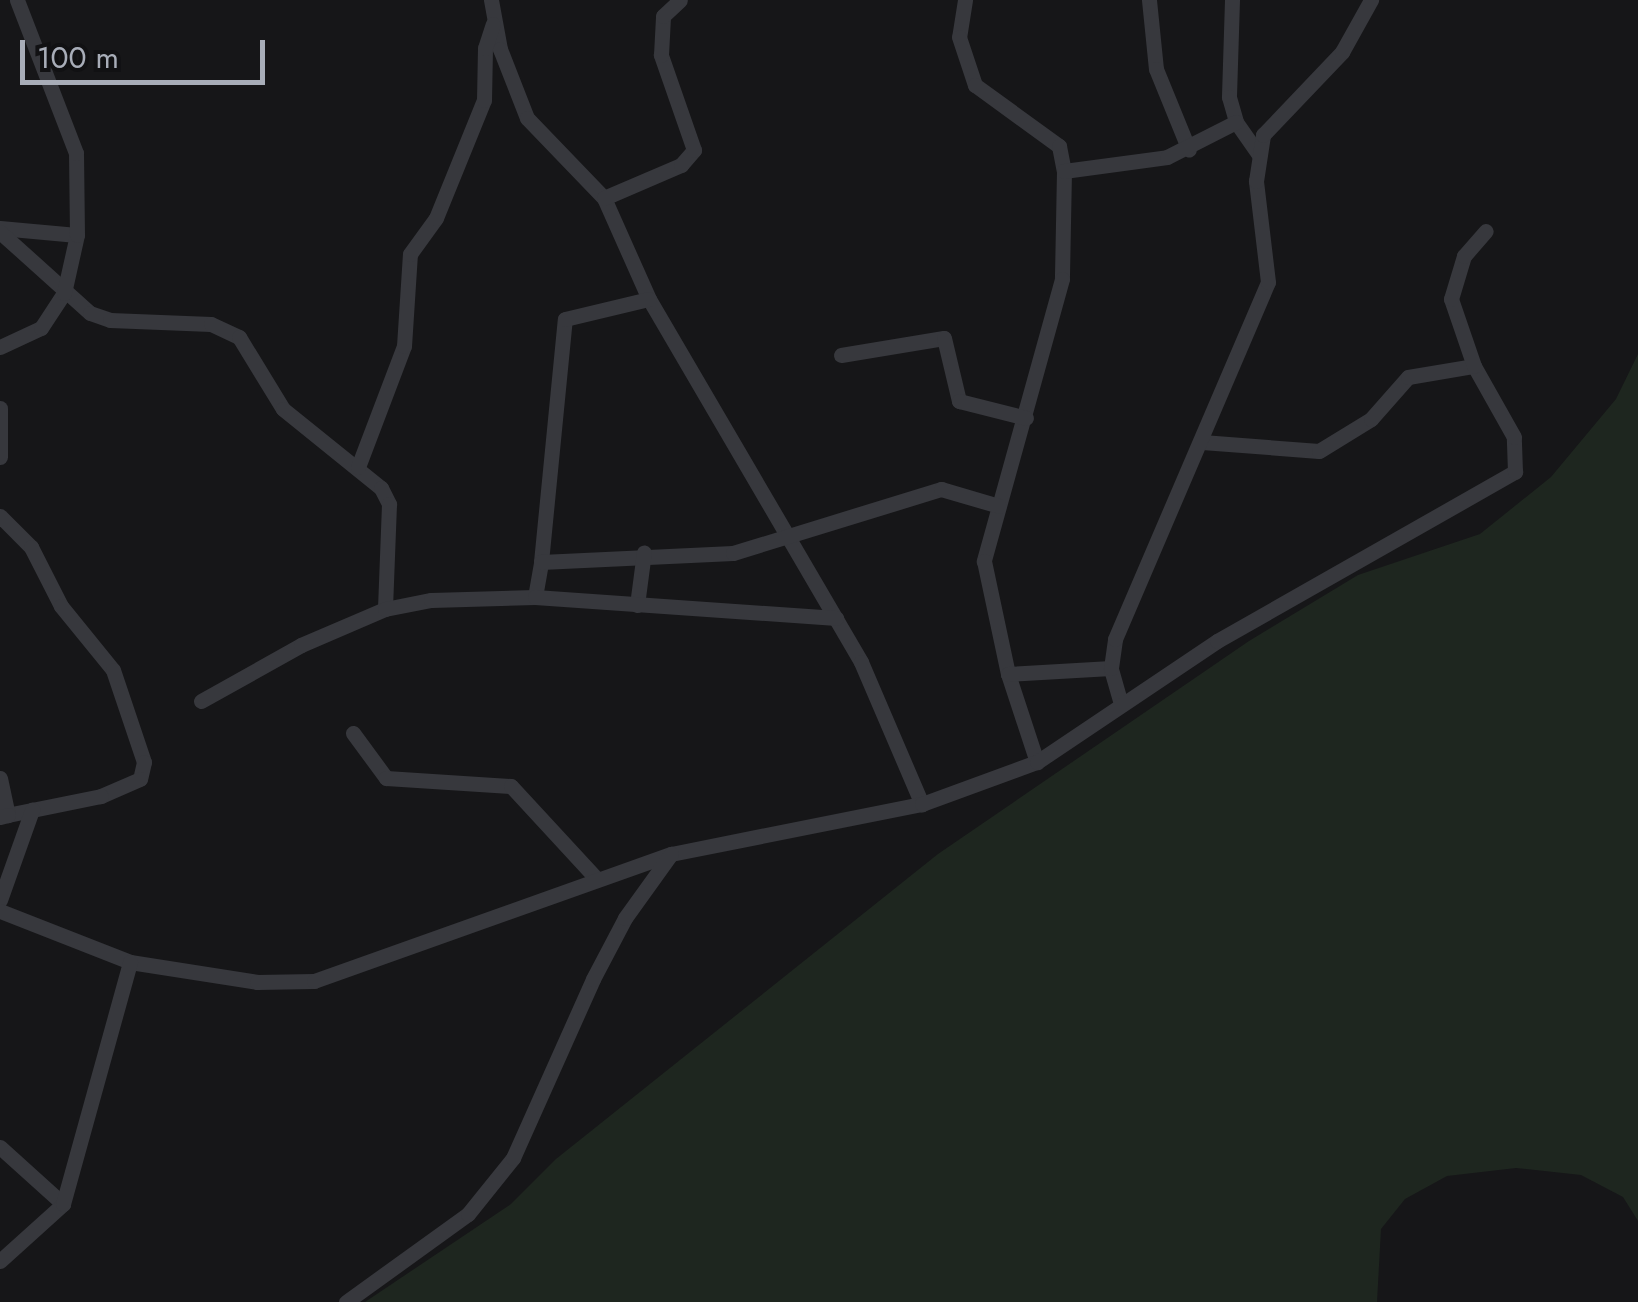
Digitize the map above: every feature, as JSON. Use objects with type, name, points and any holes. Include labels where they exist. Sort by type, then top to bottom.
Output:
[{"type":"street","points":[[0,347],[41,328],[64,293],[78,235],[76,152],[17,0]]},
{"type":"street","points":[[490,0],[493,24],[526,118],[604,198],[650,300],[836,618],[922,804]]},
{"type":"street","points":[[604,198],[681,165],[694,150],[660,54],[663,16],[680,0]]},
{"type":"street","points":[[965,0],[959,37],[975,84],[1059,146],[1064,172],[1062,279],[999,506],[985,580],[1008,674],[1038,762]]},
{"type":"street","points":[[1149,0],[1156,69],[1190,150]]},
{"type":"street","points":[[1232,0],[1226,77],[1236,122],[1258,154]]},
{"type":"street","points":[[1121,704],[1111,668],[1115,639],[1268,282],[1258,154],[1273,120],[1342,52],[1371,0]]},
{"type":"street","points":[[358,467],[404,346],[410,254],[436,218],[484,100],[485,48],[493,24]]},
{"type":"street","points":[[1064,172],[1190,150],[1236,122]]},
{"type":"street","points":[[0,230],[78,235]]},
{"type":"street","points":[[0,230],[64,293],[110,320],[228,329],[249,351],[283,409],[358,467],[389,504],[384,609]]},
{"type":"street","points":[[0,911],[130,962],[257,982],[314,980],[671,854],[922,804],[1038,762],[1217,641],[1506,482],[1518,452],[1474,366],[1452,299],[1464,256],[1486,231]]},
{"type":"street","points":[[535,596],[542,562],[565,319],[650,300]]},
{"type":"street","points":[[841,355],[944,338],[958,401],[1026,418]]},
{"type":"street","points":[[1202,442],[1319,451],[1370,419],[1408,377],[1474,366]]},
{"type":"street","points":[[0,408],[0,457]]},
{"type":"street","points":[[542,562],[644,552],[716,556],[791,539],[932,490],[999,506]]},
{"type":"street","points":[[0,516],[31,547],[61,606],[113,670],[144,762],[133,784],[4,816],[0,778]]},
{"type":"street","points":[[637,605],[644,552]]},
{"type":"street","points":[[201,700],[301,645],[384,609],[463,597],[535,596],[836,618]]},
{"type":"street","points":[[1008,674],[1111,668]]},
{"type":"street","points":[[353,733],[386,778],[511,786],[596,878]]},
{"type":"street","points":[[0,900],[32,810]]},
{"type":"street","points":[[346,1302],[468,1214],[512,1158],[609,948],[671,854]]},
{"type":"street","points":[[0,1261],[63,1204],[130,962]]},
{"type":"street","points":[[2,1152],[63,1204]]},
{"type":"shaded area","points":[[1638,354],[1638,1221],[1623,1197],[1581,1175],[1516,1168],[1447,1176],[1405,1199],[1381,1229],[1377,1302],[365,1302],[511,1204],[556,1159],[938,854],[1249,641],[1358,575],[1480,534],[1551,477],[1616,399]]}]
